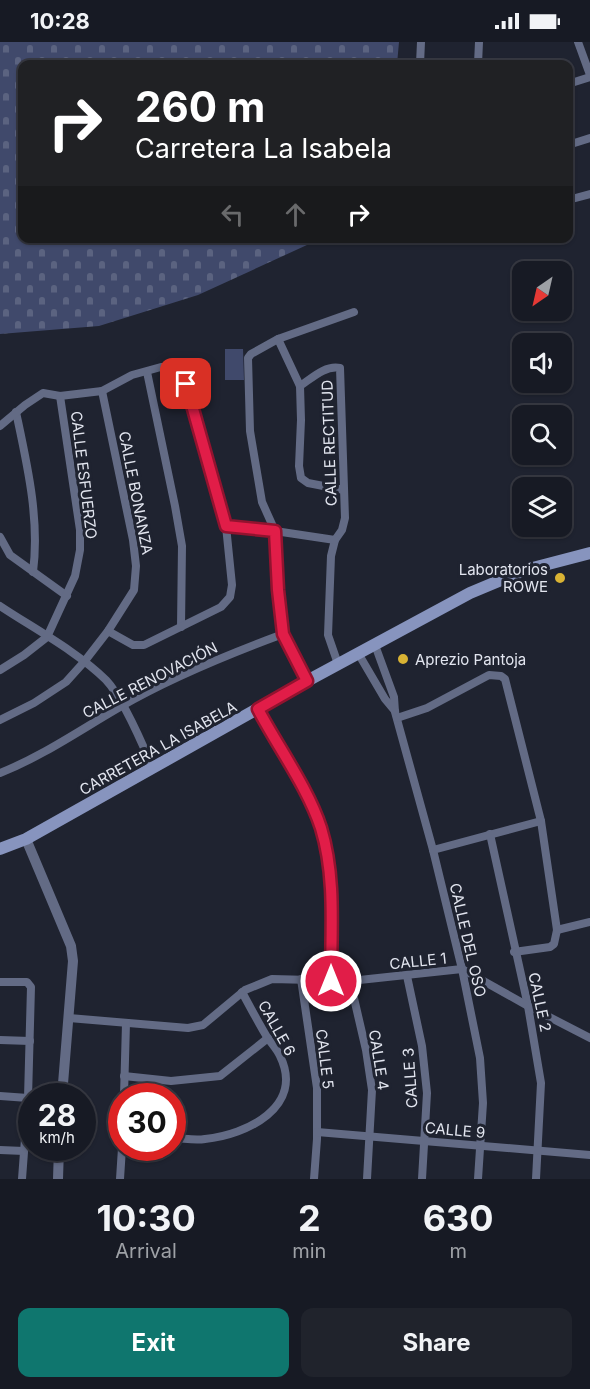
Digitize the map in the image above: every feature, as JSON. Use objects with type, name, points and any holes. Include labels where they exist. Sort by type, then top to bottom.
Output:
[{"type":"main road","name":"CARRETERA LA ISABELA","points":[[0,849],[26,839],[307,681],[470,593],[525,570],[590,553]]},
{"type":"street","points":[[420,60],[421,42]]},
{"type":"street","points":[[478,60],[479,42]]},
{"type":"street","points":[[573,82],[590,76],[578,42]]},
{"type":"street","points":[[573,143],[590,138]]},
{"type":"street","points":[[573,199],[590,194]]},
{"type":"street","points":[[307,681],[283,634],[275,531],[262,502],[250,431],[248,358],[278,339],[354,312]]},
{"type":"street","points":[[278,339],[300,386],[301,478],[308,483],[344,490]]},
{"type":"street","points":[[0,426],[43,393],[60,396],[102,391],[132,375],[161,367],[170,367],[186,384],[226,526],[232,585],[230,597],[221,607],[144,645],[133,645],[108,631]]},
{"type":"street","name":"CALLE RECTITUD","points":[[300,386],[324,369],[340,368],[345,518],[330,556],[328,635],[338,664]]},
{"type":"street","points":[[147,372],[182,546],[181,627]]},
{"type":"street","name":"CALLE BONANZA","points":[[0,720],[34,703],[66,682],[108,631],[134,590],[136,566],[132,540],[102,391]]},
{"type":"street","name":"CALLE ESFUERZO","points":[[0,670],[47,637],[67,596],[79,558],[80,530],[60,396]]},
{"type":"street","points":[[16,412],[28,473],[36,537],[33,572]]},
{"type":"street","points":[[226,526],[335,540]]},
{"type":"street","points":[[0,537],[10,555],[67,596]]},
{"type":"street","points":[[0,606],[84,662],[107,681],[153,769]]},
{"type":"street","name":"CALLE RENOVACIÓN","points":[[0,773],[28,762],[122,706],[232,653],[283,634]]},
{"type":"street","name":"CALLE DEL OSO","points":[[375,645],[394,698],[396,715],[433,850],[462,969],[480,1058],[483,1103],[478,1179]]},
{"type":"street","name":"CALLE DEL OSO","points":[[358,653],[396,715]]},
{"type":"street","points":[[396,715],[427,708],[489,675],[501,676],[507,684],[541,821],[557,930],[554,944],[550,947],[514,952]]},
{"type":"street","points":[[258,709],[310,801],[321,830],[332,883],[331,981]]},
{"type":"street","points":[[433,850],[541,821]]},
{"type":"street","name":"CALLE 2","points":[[490,834],[514,952],[528,1006],[541,1083],[536,1179]]},
{"type":"street","points":[[26,839],[71,945],[73,961],[63,1083]]},
{"type":"street","points":[[557,930],[590,922]]},
{"type":"street","name":"CALLE 1","points":[[69,1018],[188,1028],[203,1025],[242,992],[272,979],[351,981],[462,969],[590,1038]]},
{"type":"street","name":"CALLE 3","points":[[407,976],[422,1046],[427,1093],[422,1179]]},
{"type":"street","name":"CALLE 5","points":[[301,980],[317,1088],[314,1179]]},
{"type":"street","name":"CALLE 4","points":[[351,981],[372,1089],[367,1179]]},
{"type":"street","points":[[0,982],[27,982],[31,987],[29,1083]]},
{"type":"street","name":"CALLE 6","points":[[186,1139],[202,1140],[234,1133],[268,1115],[281,1103],[285,1089],[285,1073],[281,1056],[242,992]]},
{"type":"street","points":[[124,1083],[126,1023]]},
{"type":"street","points":[[124,1076],[171,1081],[220,1076],[268,1038]]},
{"type":"street","points":[[0,1040],[30,1041]]},
{"type":"street","points":[[0,1096],[18,1097]]},
{"type":"street","name":"CALLE 9","points":[[317,1132],[590,1155]]},
{"type":"street","points":[[0,1150],[18,1151]]},
{"type":"street","points":[[22,1179],[23,1161]]},
{"type":"street","points":[[58,1179],[59,1161]]},
{"type":"street","points":[[120,1179],[121,1161]]},
{"type":"green space","points":[[0,42],[399,42],[397,60],[18,60],[18,243],[311,243],[198,295],[99,326],[0,334]]},
{"type":"green space","points":[[225,349],[243,349],[244,380],[225,380]]},
{"type":"place","name":"Laboratorios ROWE","points":[[560,578]]},
{"type":"place","name":"Aprezio Pantoja","points":[[403,659]]},
{"type":"route","points":[[186,384],[226,526],[275,531],[283,634],[307,681],[258,709],[310,801],[321,830],[332,883],[331,981]]}]
